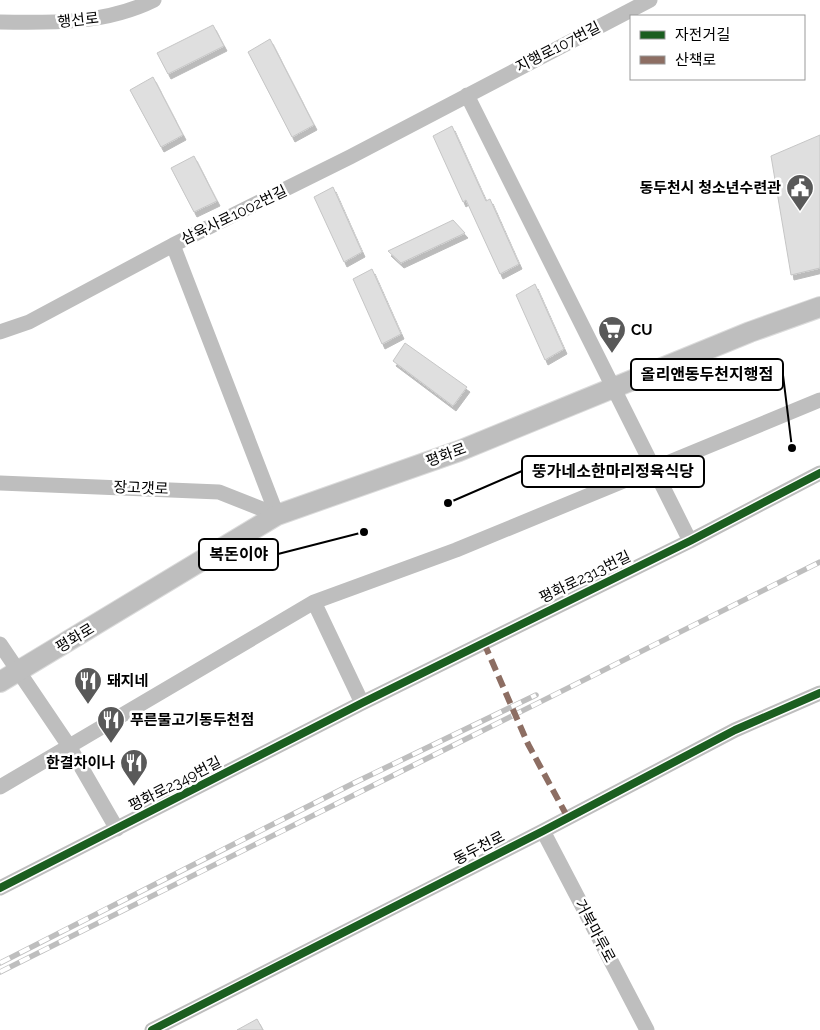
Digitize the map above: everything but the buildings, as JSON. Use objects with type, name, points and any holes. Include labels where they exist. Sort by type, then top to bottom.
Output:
[{"type":"main road","name":"평화로","points":[[0,682],[277,515],[459,451],[750,332],[820,307]]},
{"type":"street","name":"행선로","points":[[0,22],[57,23],[106,17],[154,0]]},
{"type":"street","name":"지행로107번길","points":[[467,95],[650,0]]},
{"type":"street","name":"삼육사로1002번길","points":[[0,332],[29,322],[172,245],[350,157],[467,95]]},
{"type":"street","points":[[467,95],[690,541]]},
{"type":"street","points":[[172,245],[277,515]]},
{"type":"street","points":[[0,787],[314,602],[456,550],[820,400]]},
{"type":"street","name":"평화로2313번길","points":[[362,703],[690,541],[820,474]]},
{"type":"street","name":"장고갯로","points":[[0,482],[219,492],[277,515]]},
{"type":"street","points":[[314,602],[362,703]]},
{"type":"street","name":"평화로2349번길","points":[[0,644],[69,746],[117,829]]},
{"type":"street","name":"동두천로","points":[[152,1030],[543,831],[736,730],[820,693]]},
{"type":"street","name":"평화로2349번길","points":[[0,888],[362,703]]},
{"type":"street","name":"거북마루로","points":[[543,831],[647,1030]]},
{"type":"railway","points":[[0,972],[820,562]]},
{"type":"railway","points":[[0,963],[354,783],[536,695]]},
{"type":"marked path","points":[[484,643],[528,744],[568,818]]},
{"type":"cycle path","points":[[0,888],[362,703],[690,541],[820,473]]},
{"type":"cycle path","points":[[152,1030],[543,831],[735,730],[820,693]]},
{"type":"place","name":"동두천시 청소년수련관","points":[[800,212]]},
{"type":"place","name":"CU","points":[[612,354]]},
{"type":"place","name":"올리앤동두천지행점","points":[[792,448]]},
{"type":"place","name":"뚱가네소한마리정육식당","points":[[448,503]]},
{"type":"place","name":"복돈이야","points":[[364,532]]},
{"type":"place","name":"돼지네","points":[[88,705]]},
{"type":"place","name":"푸른물고기동두천점","points":[[111,744]]},
{"type":"place","name":"한결차이나","points":[[134,787]]}]
